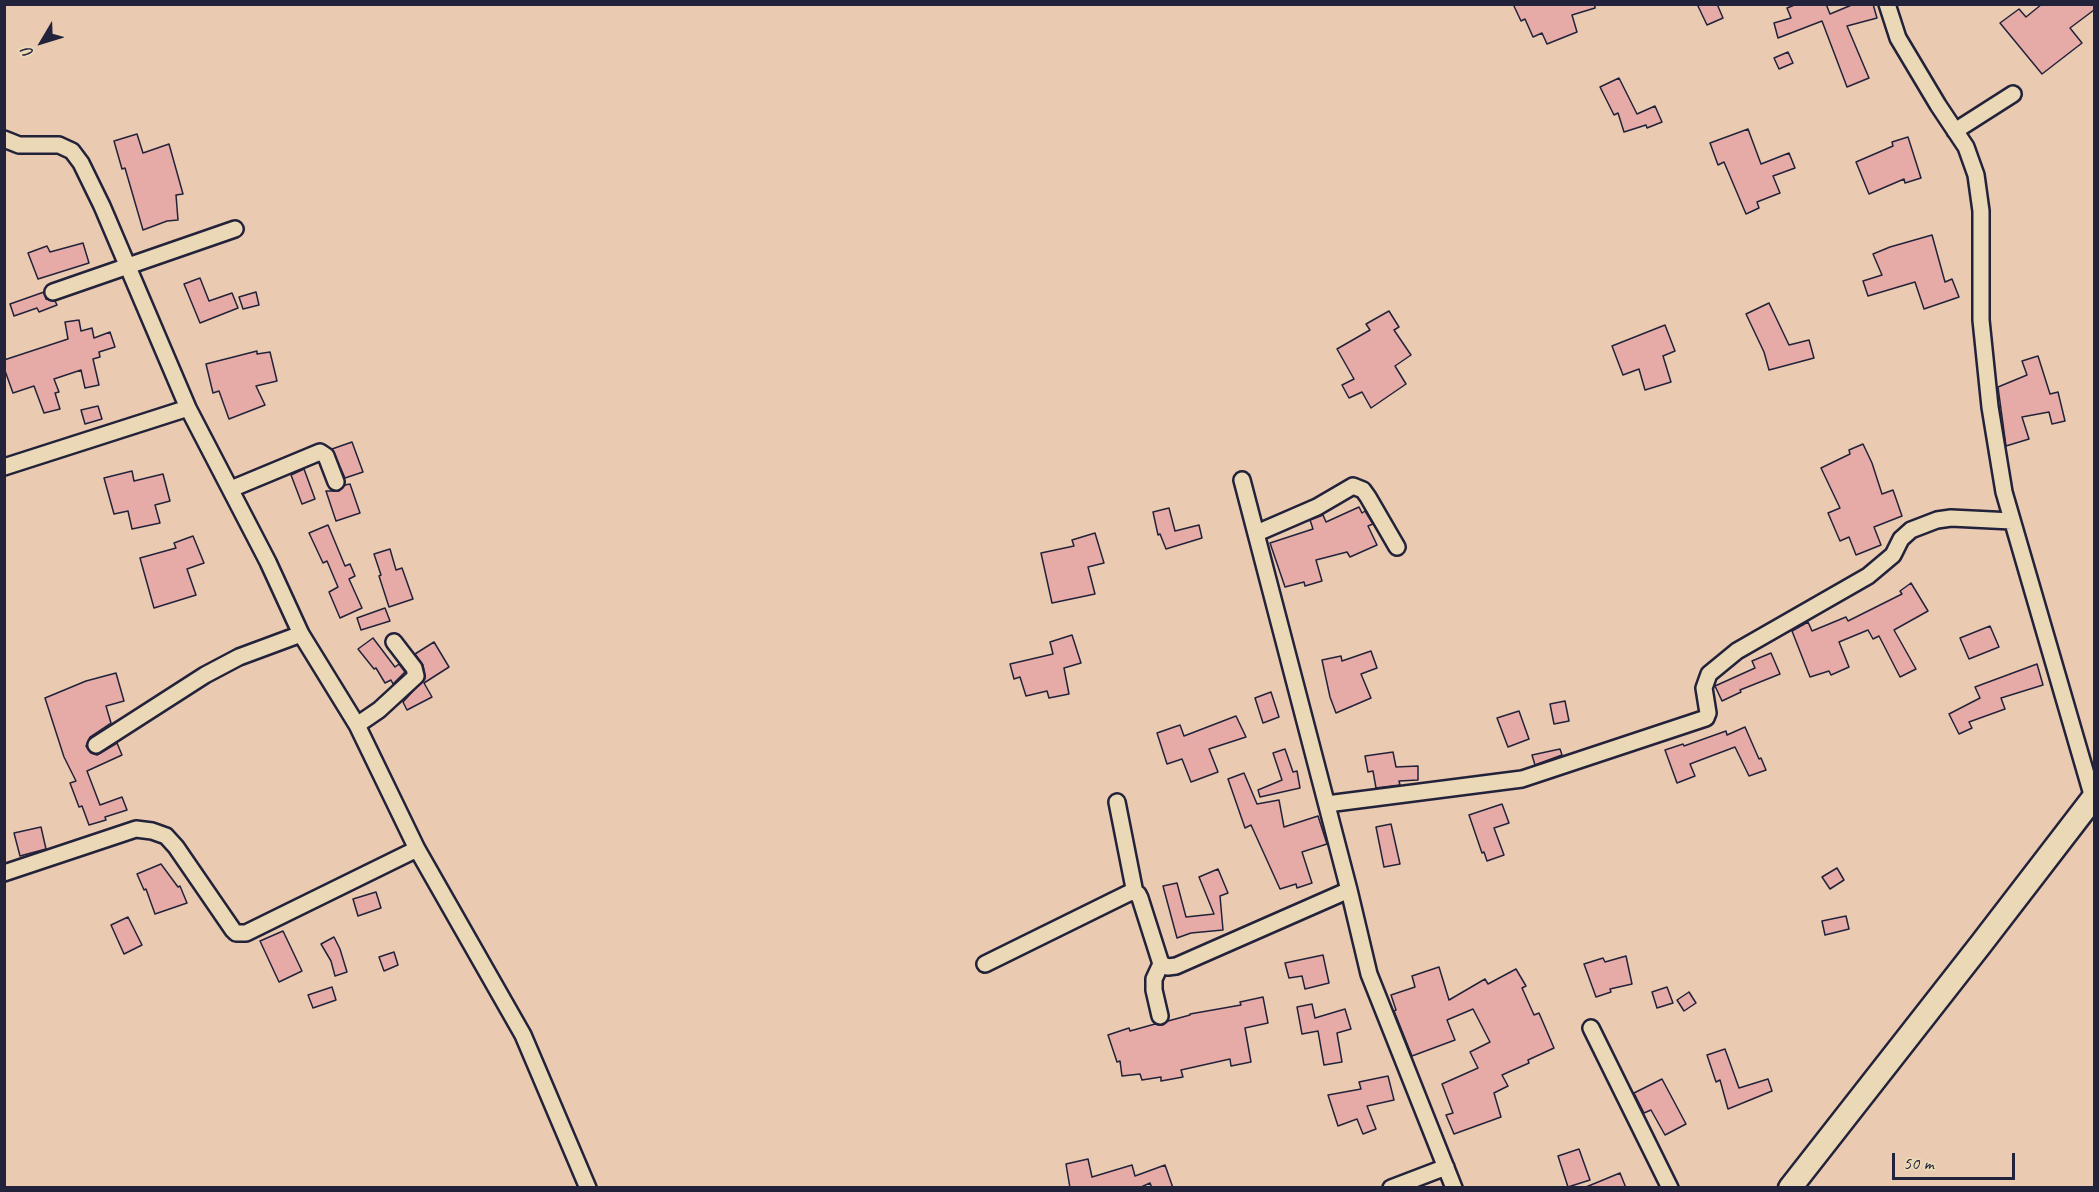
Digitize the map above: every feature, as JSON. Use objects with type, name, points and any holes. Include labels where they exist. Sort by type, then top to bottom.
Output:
[{"type":"main road","points":[[1790,1188],[1982,944],[2094,797]]},
{"type":"street","points":[[1887,4],[1898,38],[1966,147],[1976,175],[1981,211],[1981,321],[1990,407],[2004,492],[2094,797]]},
{"type":"street","points":[[1955,131],[2013,94]]},
{"type":"street","points":[[4,139],[19,145],[59,145],[72,151],[81,163],[129,266],[188,408],[268,562],[301,634],[357,725],[417,849],[523,1035],[588,1188]]},
{"type":"street","points":[[53,292],[235,229]]},
{"type":"street","points":[[4,467],[188,408]]},
{"type":"street","points":[[231,489],[320,452],[326,456],[336,482]]},
{"type":"street","points":[[1242,480],[1327,804],[1369,975],[1454,1188]]},
{"type":"street","points":[[1257,533],[1317,507],[1353,486],[1363,490],[1397,547]]},
{"type":"street","points":[[1327,804],[1522,779],[1706,718],[1708,713],[1704,688],[1708,674],[1737,651],[1868,576],[1893,555],[1901,539],[1911,531],[1937,520],[1951,518],[2012,521]]},
{"type":"street","points":[[96,745],[205,675],[239,657],[301,634]]},
{"type":"street","points":[[357,725],[379,710],[416,676],[414,668],[394,642]]},
{"type":"street","points":[[1117,802],[1135,892],[1140,898],[1161,964],[1154,979],[1160,1016]]},
{"type":"street","points":[[4,873],[136,829],[152,831],[166,836],[176,847],[232,930],[236,933],[246,933],[417,849]]},
{"type":"street","points":[[1161,964],[1168,967],[1176,966],[1349,891]]},
{"type":"street","points":[[985,964],[1125,894],[1135,892]]},
{"type":"street","points":[[1591,1028],[1670,1188]]},
{"type":"street","points":[[1391,1188],[1446,1167]]},
{"type":"building","points":[[1513,4],[1595,4],[1595,8],[1572,15],[1577,32],[1547,44],[1542,33],[1533,37],[1525,19],[1521,21]]},
{"type":"building","points":[[1697,4],[1717,4],[1723,18],[1707,25]]},
{"type":"building","points":[[1797,4],[1826,4],[1830,14],[1854,4],[1873,4],[1877,18],[1847,26],[1869,78],[1847,87],[1822,21],[1778,38],[1774,23],[1791,18],[1787,8]]},
{"type":"building","points":[[2042,4],[2094,4],[2094,10],[2070,28],[2082,43],[2042,74],[2000,23],[2019,9],[2026,17]]},
{"type":"building","points":[[1788,52],[1793,63],[1779,69],[1774,58]]},
{"type":"building","points":[[1619,78],[1637,114],[1655,106],[1662,122],[1647,128],[1646,125],[1624,132],[1618,113],[1614,115],[1600,87]]},
{"type":"building","points":[[1748,129],[1761,164],[1789,153],[1795,168],[1773,176],[1780,193],[1757,202],[1759,208],[1746,214],[1724,162],[1718,165],[1710,143]]},
{"type":"building","points":[[137,134],[143,153],[169,144],[183,194],[176,195],[178,220],[167,221],[143,230],[125,168],[122,169],[114,141]]},
{"type":"building","points":[[1908,137],[1921,178],[1905,183],[1904,179],[1869,194],[1856,162],[1893,146],[1892,142]]},
{"type":"building","points":[[1932,235],[1945,282],[1952,279],[1959,297],[1924,309],[1915,282],[1868,296],[1863,281],[1882,275],[1873,254]]},
{"type":"building","points":[[83,243],[89,263],[38,279],[28,253],[47,246],[50,252]]},
{"type":"building","points":[[200,278],[209,301],[232,293],[238,308],[200,323],[184,284]]},
{"type":"building","points":[[44,292],[46,299],[55,301],[57,305],[39,312],[37,308],[14,316],[10,304]]},
{"type":"building","points":[[256,292],[259,305],[243,309],[239,297]]},
{"type":"building","points":[[1769,303],[1789,345],[1809,340],[1814,358],[1769,370],[1764,352],[1746,314]]},
{"type":"building","points":[[1389,311],[1399,327],[1394,330],[1411,355],[1395,366],[1406,384],[1371,408],[1362,392],[1349,398],[1342,385],[1354,379],[1337,349],[1370,330],[1366,324]]},
{"type":"building","points":[[79,320],[81,331],[92,328],[94,338],[110,332],[115,347],[99,352],[100,357],[93,359],[99,385],[85,388],[81,370],[54,379],[59,392],[55,393],[60,409],[44,413],[34,386],[13,393],[4,368],[4,360],[68,339],[65,322]]},
{"type":"building","points":[[1665,325],[1675,351],[1663,356],[1671,382],[1645,390],[1639,369],[1623,375],[1612,346]]},
{"type":"building","points":[[257,351],[257,354],[270,352],[277,381],[256,386],[265,405],[229,419],[219,391],[213,393],[206,364]]},
{"type":"building","points":[[2038,356],[2050,394],[2058,392],[2065,421],[2052,424],[2049,412],[2022,417],[2029,439],[2006,446],[1998,387],[2027,375],[2022,361]]},
{"type":"building","points":[[98,406],[102,419],[85,424],[81,410]]},
{"type":"building","points":[[352,442],[363,472],[345,478],[332,449]]},
{"type":"building","points":[[1863,444],[1882,494],[1893,490],[1902,516],[1874,527],[1881,545],[1856,555],[1849,537],[1840,541],[1828,513],[1840,508],[1821,468],[1850,454],[1849,450]]},
{"type":"building","points":[[304,469],[315,499],[302,504],[291,475]]},
{"type":"building","points":[[132,471],[134,481],[163,474],[170,501],[155,505],[160,523],[132,529],[128,511],[114,514],[104,478]]},
{"type":"building","points":[[350,484],[360,513],[336,521],[326,491],[339,491],[345,485]]},
{"type":"building","points":[[1359,507],[1362,513],[1365,511],[1373,524],[1368,526],[1377,545],[1350,557],[1347,552],[1316,560],[1322,581],[1305,586],[1304,582],[1285,587],[1270,543],[1313,529],[1310,520],[1323,515],[1326,522]]},
{"type":"building","points":[[1169,508],[1175,531],[1199,525],[1202,538],[1166,549],[1160,534],[1158,535],[1153,512]]},
{"type":"building","points":[[328,525],[345,566],[350,564],[355,576],[349,579],[362,608],[340,618],[329,592],[338,587],[327,561],[323,563],[309,533]]},
{"type":"building","points":[[1095,533],[1104,563],[1088,567],[1095,594],[1052,603],[1041,553],[1074,546],[1072,540]]},
{"type":"building","points":[[193,536],[204,563],[187,569],[196,595],[154,608],[140,558],[176,548],[174,543]]},
{"type":"building","points":[[390,549],[396,570],[402,568],[413,599],[389,607],[374,554]]},
{"type":"building","points":[[1911,583],[1928,611],[1894,630],[1916,669],[1900,677],[1879,636],[1873,639],[1868,630],[1839,642],[1849,667],[1831,675],[1829,671],[1810,677],[1792,631],[1808,622],[1812,631],[1846,617],[1848,621],[1902,594],[1900,591]]},
{"type":"building","points":[[385,608],[390,621],[361,630],[357,618]]},
{"type":"building","points":[[1990,626],[1999,647],[1969,659],[1960,638]]},
{"type":"building","points":[[1072,635],[1081,663],[1064,668],[1069,694],[1049,698],[1047,691],[1026,696],[1020,677],[1014,679],[1010,664],[1053,654],[1050,642]]},
{"type":"building","points":[[373,638],[395,667],[399,664],[405,672],[393,684],[391,680],[385,683],[376,668],[374,669],[358,649]]},
{"type":"building","points":[[434,642],[449,667],[424,683],[432,697],[407,710],[403,702],[425,678],[423,665],[415,654]]},
{"type":"building","points":[[1371,651],[1377,668],[1361,674],[1371,698],[1336,713],[1322,660],[1341,656],[1342,661]]},
{"type":"building","points":[[1771,653],[1780,674],[1740,690],[1741,692],[1722,701],[1715,686],[1755,668],[1752,661]]},
{"type":"building","points":[[2037,664],[2043,685],[2001,698],[2005,709],[1969,722],[1972,728],[1959,734],[1949,714],[1980,698],[1975,687]]},
{"type":"building","points":[[116,673],[124,701],[106,706],[111,723],[90,737],[86,746],[91,753],[97,755],[117,743],[122,755],[87,771],[100,805],[122,797],[127,810],[89,825],[70,783],[76,781],[64,757],[45,698],[86,681]]},
{"type":"building","points":[[1271,692],[1279,717],[1263,723],[1255,698]]},
{"type":"building","points":[[1565,701],[1569,721],[1554,724],[1550,704]]},
{"type":"building","points":[[1519,711],[1529,739],[1508,747],[1497,718]]},
{"type":"building","points":[[1236,716],[1246,737],[1209,749],[1218,772],[1191,782],[1182,759],[1167,764],[1157,733],[1180,725],[1184,736]]},
{"type":"building","points":[[1745,727],[1766,770],[1749,776],[1735,747],[1690,764],[1695,776],[1677,783],[1665,750],[1683,744],[1684,746],[1726,731],[1727,735]]},
{"type":"building","points":[[1285,749],[1293,772],[1297,771],[1300,788],[1260,797],[1258,790],[1282,780],[1273,753]]},
{"type":"building","points":[[1560,749],[1562,755],[1535,765],[1532,755]]},
{"type":"building","points":[[1393,752],[1396,767],[1418,766],[1418,780],[1399,781],[1400,785],[1376,788],[1373,771],[1368,772],[1365,756]]},
{"type":"building","points":[[1244,773],[1257,804],[1279,800],[1284,827],[1318,816],[1327,844],[1302,852],[1312,883],[1297,888],[1296,884],[1280,889],[1251,825],[1245,828],[1228,779]]},
{"type":"building","points":[[1502,804],[1509,823],[1494,828],[1504,855],[1487,861],[1469,815]]},
{"type":"building","points":[[1391,824],[1400,864],[1384,867],[1376,827]]},
{"type":"building","points":[[41,827],[46,849],[20,856],[14,833]]},
{"type":"building","points":[[161,864],[178,887],[180,886],[187,903],[155,914],[146,889],[144,890],[137,874]]},
{"type":"building","points":[[1837,868],[1844,880],[1830,889],[1822,877]]},
{"type":"building","points":[[1218,869],[1228,893],[1220,896],[1223,930],[1191,933],[1177,938],[1163,886],[1177,883],[1186,917],[1214,914],[1199,877]]},
{"type":"building","points":[[376,892],[381,908],[358,916],[353,899]]},
{"type":"building","points":[[1846,916],[1849,929],[1825,935],[1822,921]]},
{"type":"building","points":[[128,917],[142,945],[124,954],[111,925]]},
{"type":"building","points":[[283,931],[302,971],[279,982],[260,941]]},
{"type":"building","points":[[334,937],[347,972],[335,976],[331,961],[321,944]]},
{"type":"building","points":[[394,952],[398,965],[384,971],[379,957]]},
{"type":"building","points":[[1323,955],[1329,983],[1305,989],[1302,976],[1289,978],[1285,963]]},
{"type":"building","points":[[1626,956],[1632,984],[1610,989],[1611,992],[1596,997],[1584,964],[1603,958],[1605,962]]},
{"type":"building","points":[[1439,967],[1449,1000],[1485,979],[1488,984],[1516,969],[1526,986],[1522,988],[1534,1015],[1539,1013],[1554,1048],[1502,1075],[1508,1086],[1494,1093],[1501,1117],[1454,1134],[1446,1115],[1453,1113],[1442,1084],[1478,1068],[1470,1052],[1490,1042],[1473,1009],[1447,1020],[1455,1040],[1412,1056],[1394,1011],[1396,1010],[1391,995],[1415,987],[1412,976]]},
{"type":"building","points":[[332,987],[336,1000],[313,1008],[308,995]]},
{"type":"building","points":[[1667,987],[1673,1003],[1657,1008],[1652,992]]},
{"type":"building","points":[[1689,992],[1696,1003],[1684,1011],[1677,1000]]},
{"type":"building","points":[[1263,997],[1268,1023],[1245,1028],[1251,1062],[1231,1066],[1230,1059],[1181,1070],[1183,1077],[1161,1081],[1161,1077],[1142,1080],[1140,1074],[1122,1076],[1120,1061],[1117,1062],[1108,1035],[1129,1028],[1130,1031],[1155,1024],[1163,1025],[1168,1021],[1190,1014],[1241,1005],[1240,1002]]},
{"type":"building","points":[[1312,1004],[1315,1018],[1345,1009],[1351,1029],[1337,1033],[1342,1062],[1324,1065],[1318,1031],[1302,1034],[1297,1007]]},
{"type":"building","points":[[1725,1049],[1739,1088],[1768,1079],[1772,1091],[1728,1109],[1720,1080],[1716,1082],[1707,1055]]},
{"type":"building","points":[[1388,1076],[1394,1100],[1367,1106],[1376,1129],[1363,1134],[1357,1119],[1338,1126],[1328,1095],[1361,1089],[1359,1082]]},
{"type":"building","points":[[1662,1079],[1686,1124],[1665,1135],[1651,1110],[1644,1113],[1634,1093]]},
{"type":"building","points":[[1579,1149],[1590,1180],[1568,1187],[1558,1156]]},
{"type":"building","points":[[1088,1159],[1092,1177],[1132,1165],[1135,1176],[1165,1165],[1173,1188],[1152,1188],[1150,1183],[1139,1188],[1070,1188],[1066,1164]]},
{"type":"building","points":[[1620,1173],[1626,1188],[1586,1188],[1586,1187]]}]
